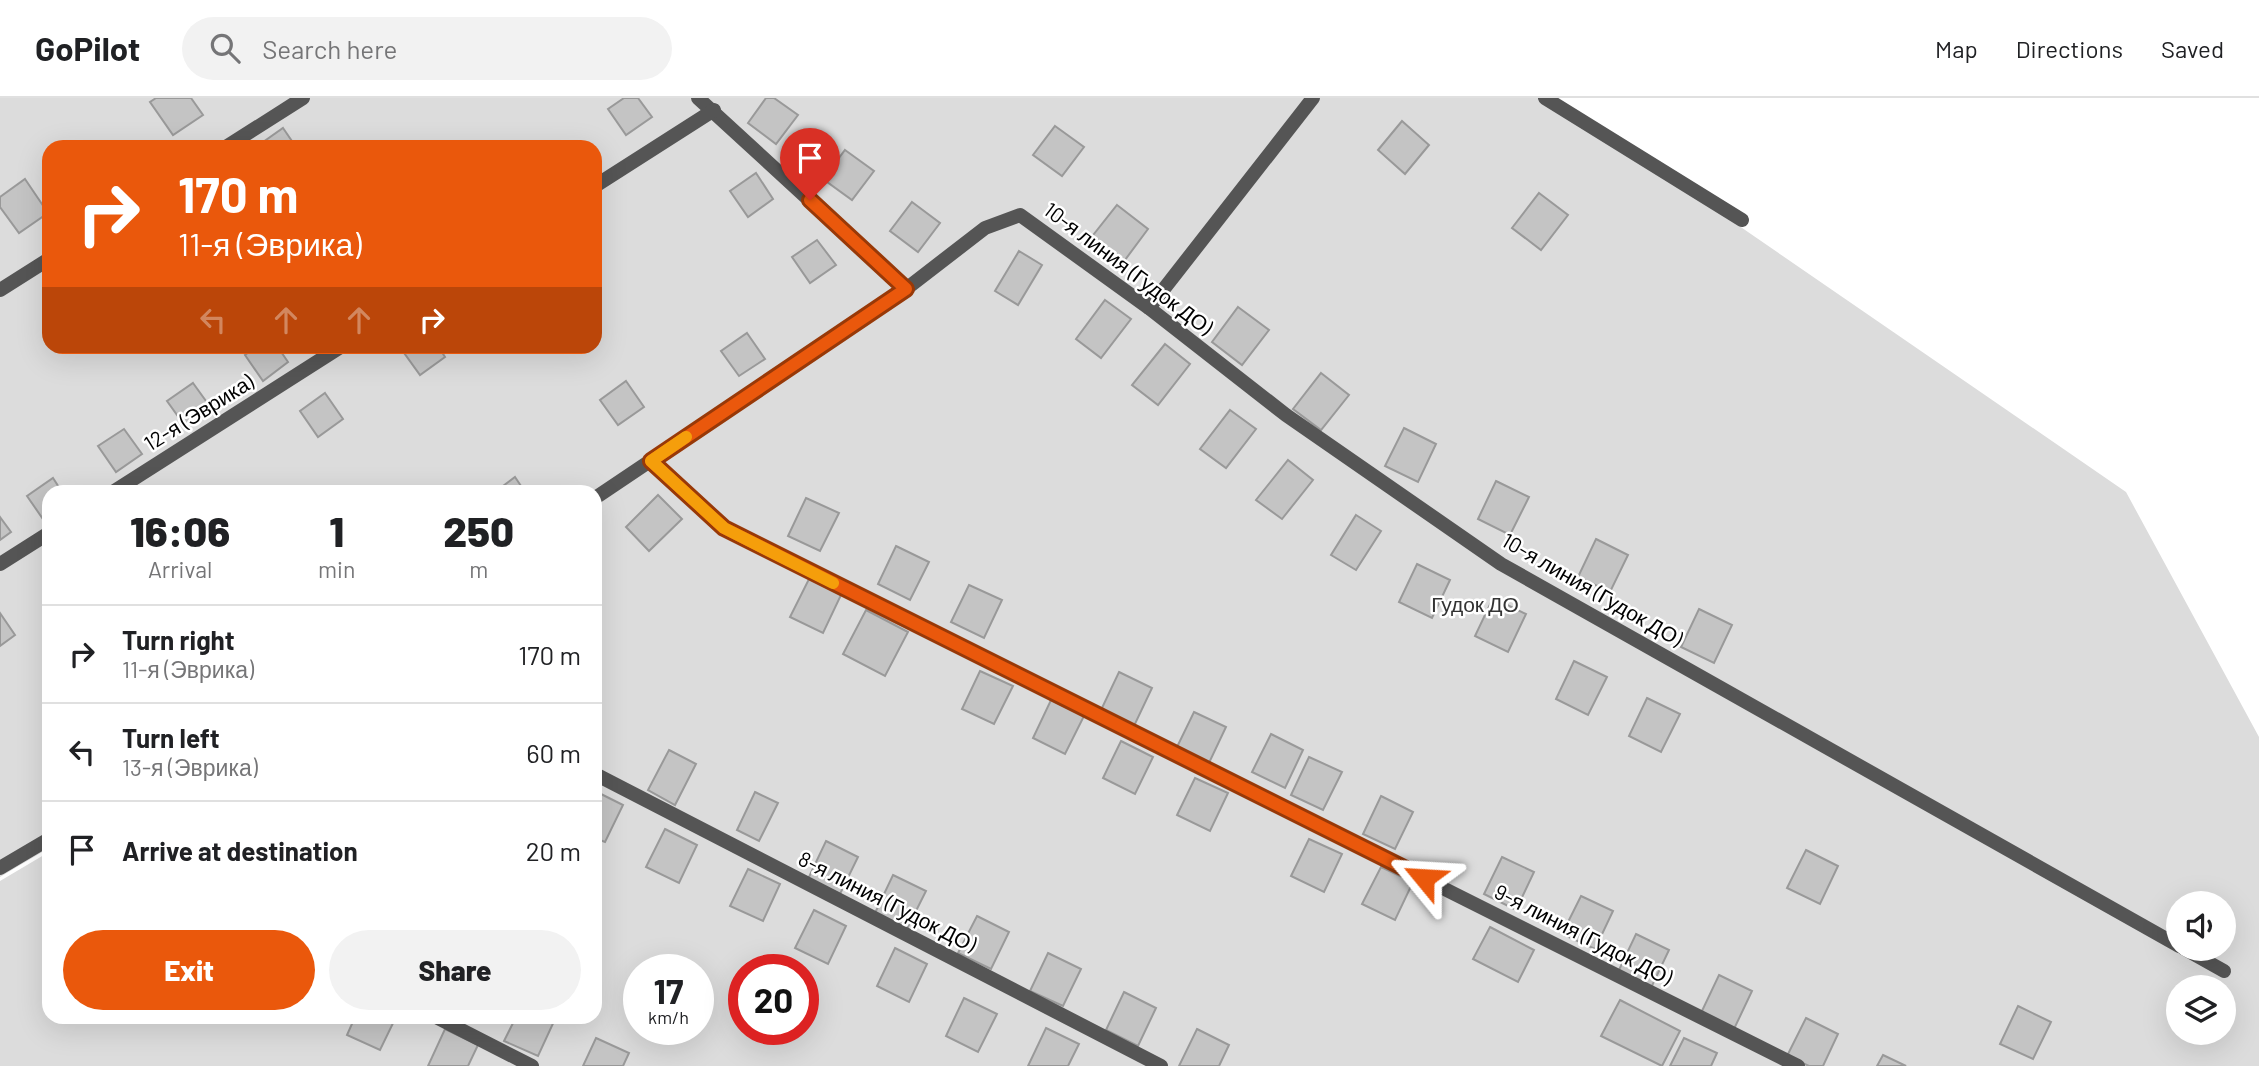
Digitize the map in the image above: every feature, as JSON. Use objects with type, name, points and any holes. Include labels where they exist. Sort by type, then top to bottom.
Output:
[{"type":"lane","points":[[237,140],[303,98]]},
{"type":"lane","points":[[602,493],[906,289],[698,98]]},
{"type":"lane","points":[[1149,308],[1313,98]]},
{"type":"lane","points":[[1545,98],[1742,220]]},
{"type":"lane","points":[[602,182],[714,110]]},
{"type":"lane","name":"10-я линия (Гудок ДО)","points":[[906,289],[985,228],[1020,215],[1149,308],[1286,415],[1501,564],[2166,939]]},
{"type":"lane","points":[[0,290],[42,263]]},
{"type":"lane","name":"12-я (Эврика)","points":[[124,485],[329,354]]},
{"type":"lane","name":"9-я линия (Гудок ДО)","points":[[651,461],[724,528],[1798,1066]]},
{"type":"lane","points":[[0,564],[42,537]]},
{"type":"lane","name":"8-я линия (Гудок ДО)","points":[[602,778],[1161,1066]]},
{"type":"lane","points":[[0,868],[42,843]]},
{"type":"lane","points":[[2206,961],[2224,971]]},
{"type":"lane","points":[[450,1024],[533,1066]]},
{"type":"green space","name":"Гудок ДО","points":[[0,98],[1553,98],[2126,492],[2259,737],[2259,1066],[0,1066],[0,881],[42,856],[42,1024],[602,1024],[602,485],[42,485],[42,852],[0,877]]},
{"type":"building","points":[[156,98],[191,98],[203,115],[173,135],[150,102]]},
{"type":"building","points":[[624,98],[638,98],[652,117],[626,135],[608,109]]},
{"type":"building","points":[[766,98],[774,98],[798,115],[776,144],[748,123]]},
{"type":"building","points":[[1402,121],[1429,145],[1405,174],[1378,150]]},
{"type":"building","points":[[1055,126],[1084,147],[1062,176],[1033,155]]},
{"type":"building","points":[[283,128],[291,140],[266,140]]},
{"type":"building","points":[[845,150],[874,171],[852,200],[823,179]]},
{"type":"building","points":[[756,173],[773,199],[748,217],[730,191]]},
{"type":"building","points":[[25,179],[42,204],[42,217],[19,233],[0,207],[0,197]]},
{"type":"building","points":[[1539,193],[1568,215],[1541,250],[1512,228]]},
{"type":"building","points":[[912,202],[940,223],[918,252],[890,231]]},
{"type":"building","points":[[1117,205],[1148,229],[1122,264],[1090,239]]},
{"type":"building","points":[[817,240],[836,265],[810,283],[792,257]]},
{"type":"building","points":[[1019,251],[1042,265],[1018,305],[995,291]]},
{"type":"building","points":[[1105,300],[1131,319],[1101,358],[1076,339]]},
{"type":"building","points":[[1238,307],[1269,330],[1242,365],[1212,342]]},
{"type":"building","points":[[747,333],[765,359],[739,376],[721,351]]},
{"type":"building","points":[[1165,344],[1190,364],[1158,405],[1132,385]]},
{"type":"building","points":[[282,354],[288,362],[263,381],[245,355]]},
{"type":"building","points":[[405,354],[443,354],[445,357],[420,375]]},
{"type":"building","points":[[1321,373],[1349,395],[1321,430],[1293,409]]},
{"type":"building","points":[[626,381],[644,407],[618,425],[600,400]]},
{"type":"building","points":[[193,383],[211,408],[185,426],[167,401]]},
{"type":"building","points":[[325,393],[343,419],[318,437],[300,411]]},
{"type":"building","points":[[1230,410],[1256,429],[1226,468],[1200,449]]},
{"type":"building","points":[[1404,428],[1436,444],[1418,482],[1385,466]]},
{"type":"building","points":[[124,429],[142,454],[116,472],[98,446]]},
{"type":"building","points":[[1288,460],[1313,480],[1282,519],[1256,500]]},
{"type":"building","points":[[515,477],[520,485],[504,485]]},
{"type":"building","points":[[53,478],[58,485],[43,485]]},
{"type":"building","points":[[1496,481],[1529,497],[1510,535],[1478,519]]},
{"type":"building","points":[[42,486],[42,518],[27,496]]},
{"type":"building","points":[[658,495],[682,519],[649,551],[626,527]]},
{"type":"building","points":[[806,498],[839,513],[820,551],[788,536]]},
{"type":"building","points":[[1356,515],[1381,531],[1356,570],[1331,555]]},
{"type":"building","points":[[0,517],[11,532],[0,540]]},
{"type":"building","points":[[1596,539],[1628,555],[1610,592],[1578,577]]},
{"type":"building","points":[[896,546],[929,562],[910,600],[878,584]]},
{"type":"building","points":[[1417,564],[1450,580],[1432,618],[1399,602]]},
{"type":"building","points":[[809,579],[841,595],[823,633],[790,617]]},
{"type":"building","points":[[969,585],[1002,600],[984,638],[951,622]]},
{"type":"building","points":[[1493,598],[1526,614],[1508,652],[1475,636]]},
{"type":"building","points":[[1699,609],[1732,625],[1714,663],[1681,647]]},
{"type":"building","points":[[866,610],[908,632],[885,676],[843,654]]},
{"type":"building","points":[[0,613],[15,635],[0,646]]},
{"type":"building","points":[[1574,661],[1607,677],[1588,715],[1556,699]]},
{"type":"building","points":[[980,671],[1013,686],[994,724],[962,709]]},
{"type":"building","points":[[1119,672],[1152,688],[1134,726],[1101,710]]},
{"type":"building","points":[[1647,698],[1680,714],[1661,752],[1629,736]]},
{"type":"building","points":[[1051,700],[1084,716],[1065,754],[1033,738]]},
{"type":"building","points":[[1194,712],[1226,727],[1208,765],[1176,749]]},
{"type":"building","points":[[1271,734],[1303,750],[1285,788],[1252,772]]},
{"type":"building","points":[[1121,741],[1153,757],[1135,794],[1103,778]]},
{"type":"building","points":[[669,750],[696,764],[675,805],[648,790]]},
{"type":"building","points":[[1309,757],[1342,772],[1323,810],[1291,795]]},
{"type":"building","points":[[1195,778],[1228,793],[1210,831],[1177,815]]},
{"type":"building","points":[[755,792],[778,803],[759,841],[737,830]]},
{"type":"building","points":[[602,794],[623,805],[605,842],[602,841]]},
{"type":"building","points":[[1381,796],[1413,812],[1395,849],[1363,834]]},
{"type":"building","points":[[665,829],[697,845],[679,883],[646,867]]},
{"type":"building","points":[[1309,839],[1342,854],[1324,892],[1291,876]]},
{"type":"building","points":[[826,841],[858,857],[840,894],[808,879]]},
{"type":"building","points":[[1806,850],[1838,866],[1820,904],[1787,888]]},
{"type":"building","points":[[1502,857],[1534,872],[1516,910],[1484,894]]},
{"type":"building","points":[[1381,867],[1413,882],[1395,920],[1362,904]]},
{"type":"building","points":[[748,869],[780,884],[763,921],[730,906]]},
{"type":"building","points":[[893,875],[926,891],[907,929],[875,913]]},
{"type":"building","points":[[1581,896],[1613,911],[1595,949],[1562,934]]},
{"type":"building","points":[[814,910],[846,926],[828,964],[819,960],[819,954],[807,954],[795,948]]},
{"type":"building","points":[[977,916],[1009,932],[991,969],[958,953]]},
{"type":"building","points":[[1490,927],[1534,950],[1518,982],[1473,959]]},
{"type":"building","points":[[1636,934],[1669,950],[1651,988],[1618,972]]},
{"type":"building","points":[[895,948],[927,964],[909,1002],[877,986]]},
{"type":"building","points":[[1048,953],[1081,969],[1063,1006],[1030,991]]},
{"type":"building","points":[[1719,975],[1752,991],[1734,1029],[1701,1013]]},
{"type":"building","points":[[1124,992],[1156,1008],[1138,1046],[1106,1030]]},
{"type":"building","points":[[964,998],[997,1014],[978,1052],[946,1036]]},
{"type":"building","points":[[1620,1000],[1680,1031],[1662,1066],[1601,1036]]},
{"type":"building","points":[[2018,1006],[2051,1022],[2033,1059],[2000,1044]]},
{"type":"building","points":[[1806,1018],[1838,1034],[1823,1066],[1809,1066],[1787,1056]]},
{"type":"building","points":[[352,1024],[393,1024],[380,1050],[347,1035]]},
{"type":"building","points":[[512,1024],[553,1024],[538,1056],[504,1041]]},
{"type":"building","points":[[1046,1028],[1079,1044],[1068,1066],[1028,1066]]},
{"type":"building","points":[[445,1029],[478,1045],[468,1066],[428,1066]]},
{"type":"building","points":[[1197,1029],[1229,1045],[1219,1066],[1179,1066]]},
{"type":"building","points":[[596,1038],[629,1053],[623,1066],[583,1066]]},
{"type":"building","points":[[1684,1038],[1717,1053],[1711,1066],[1670,1066]]},
{"type":"building","points":[[1883,1055],[1906,1066],[1877,1066]]},
{"type":"slow traffic","points":[[686,437],[651,461],[724,528],[833,583]]},
{"type":"route","points":[[810,200],[906,289],[651,461],[724,528],[1424,878]]}]
